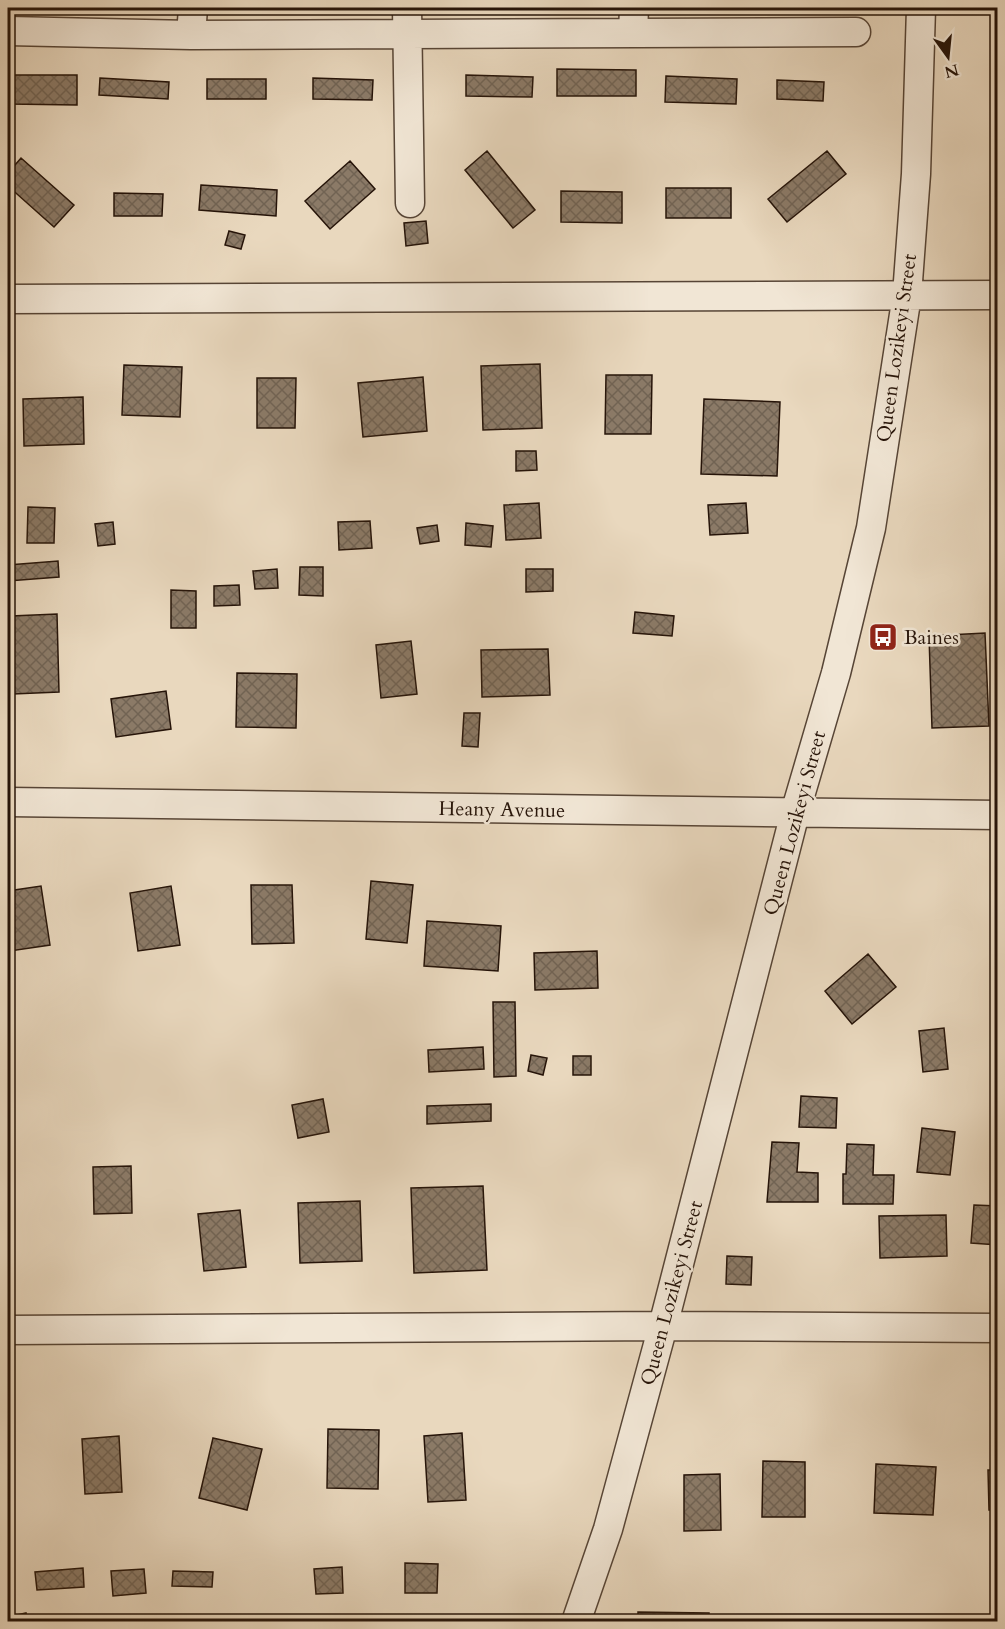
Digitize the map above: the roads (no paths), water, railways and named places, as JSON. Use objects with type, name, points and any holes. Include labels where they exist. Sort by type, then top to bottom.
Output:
[{"type":"street","name":"Queen Lozikeyi Street","points":[[576,1622],[608,1529],[663,1326],[795,813],[836,673],[870,528],[907,295],[916,174],[921,8]]},
{"type":"street","points":[[407,20],[410,203]]},
{"type":"street","points":[[8,31],[192,21],[633,20],[856,32]]},
{"type":"street","points":[[8,299],[998,295]]},
{"type":"street","name":"Heany Avenue","points":[[8,802],[998,816]]},
{"type":"street","points":[[8,1330],[663,1326],[998,1328]]},
{"type":"place","name":"Baines","points":[[883,637]]}]
